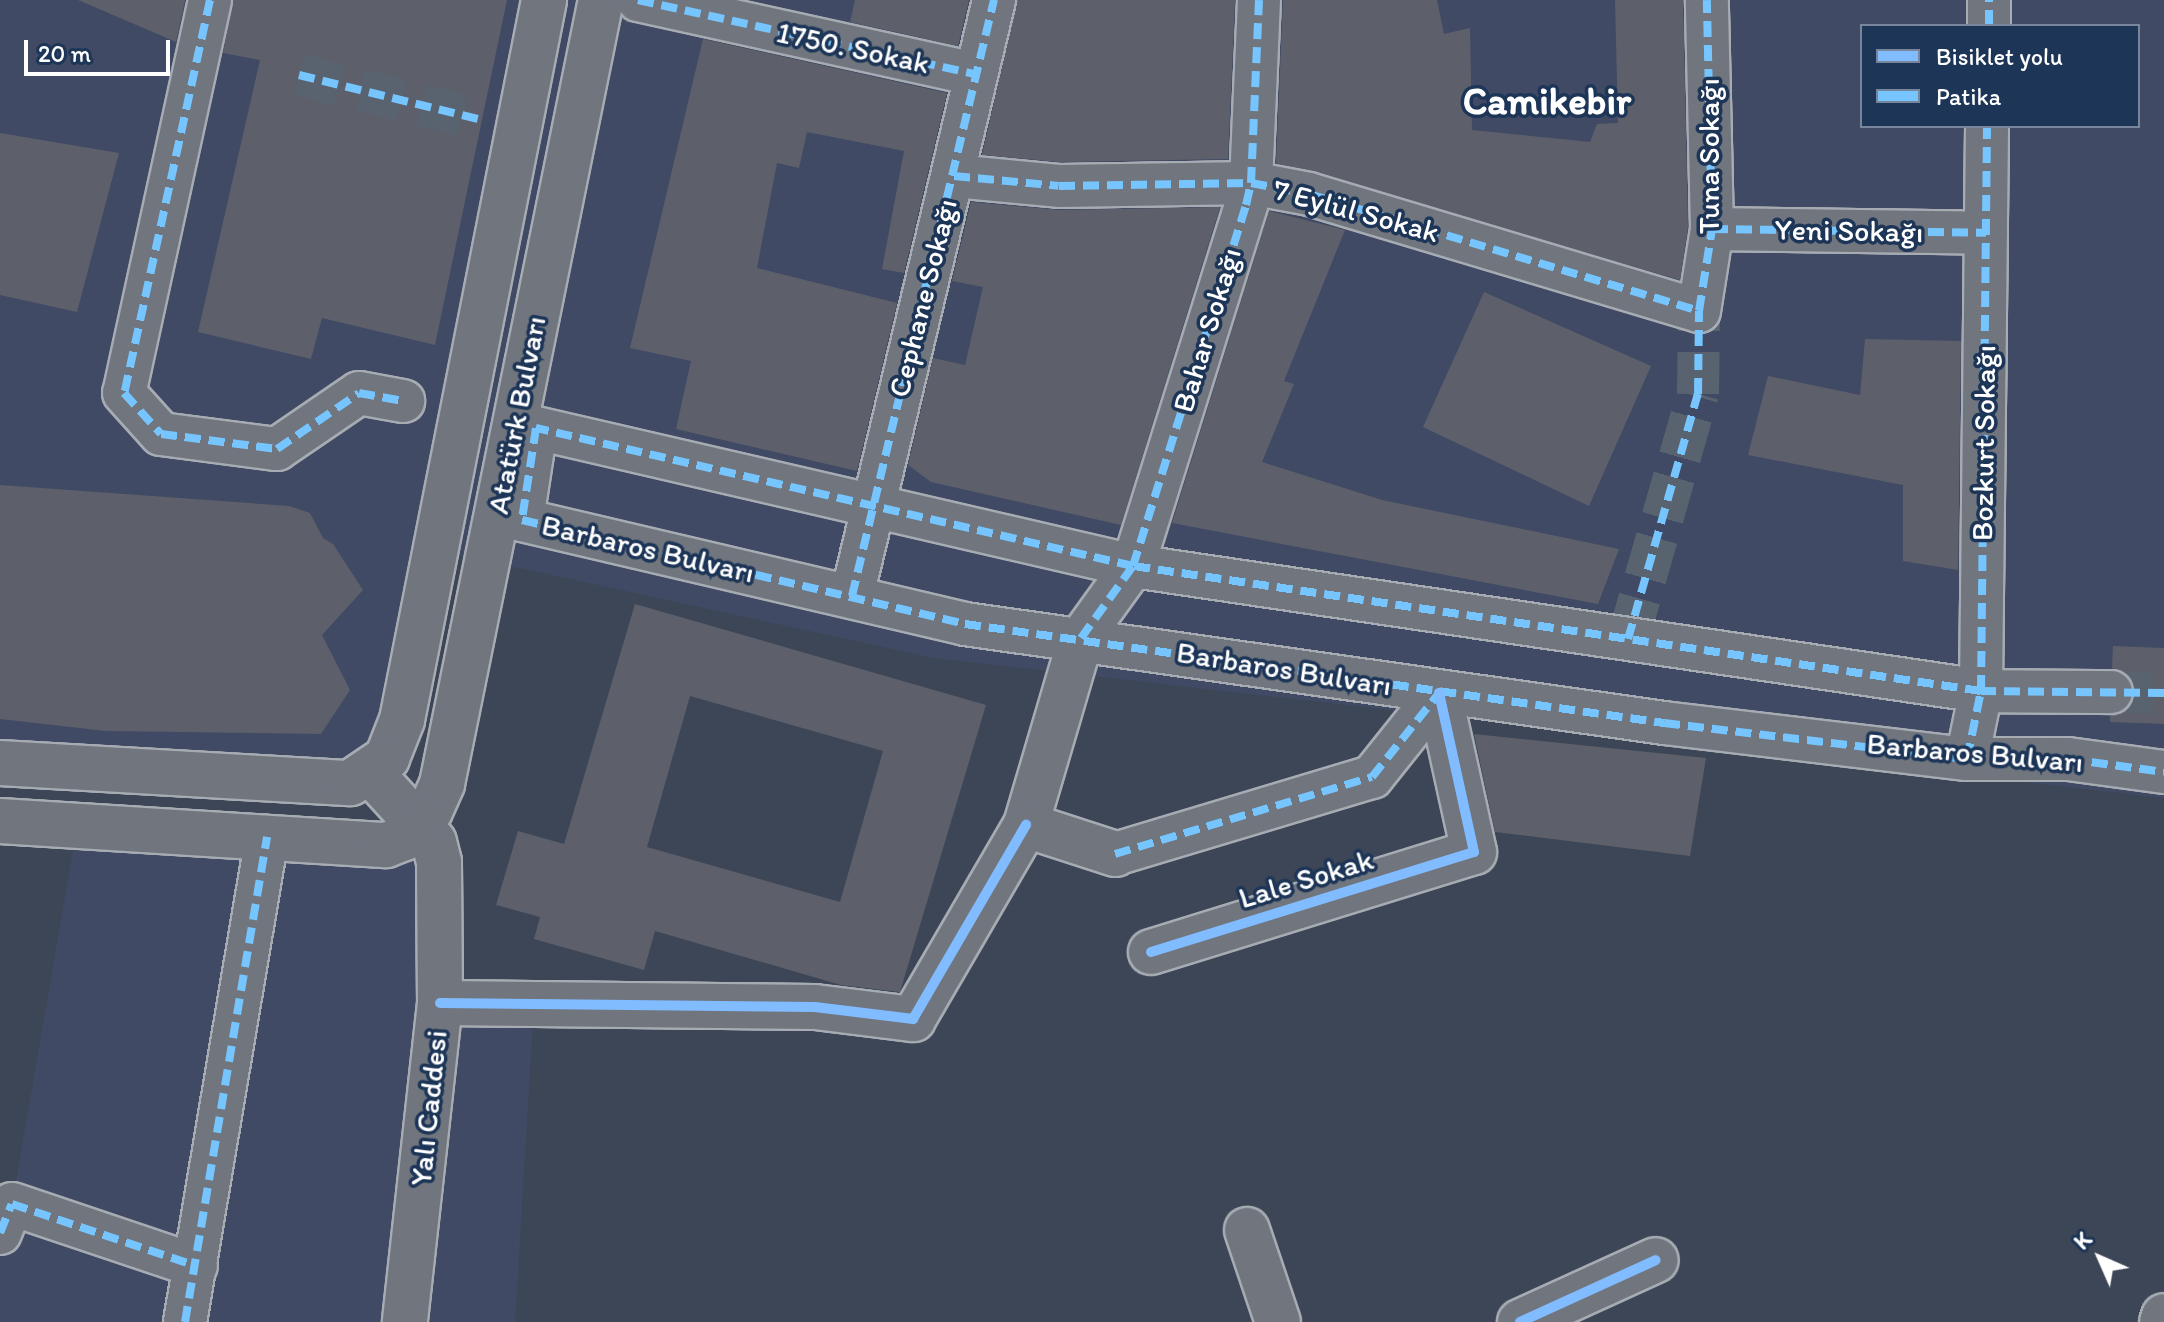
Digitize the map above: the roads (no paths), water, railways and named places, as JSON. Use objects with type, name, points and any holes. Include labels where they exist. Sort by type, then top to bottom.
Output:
[{"type":"main road","name":"Atatürk Bulvarı","points":[[371,773],[387,758],[402,720],[544,0]]},
{"type":"main road","name":"Atatürk Bulvarı","points":[[419,824],[442,784],[601,0]]},
{"type":"main road","points":[[440,1003],[815,1007],[913,1019],[1026,825],[1081,638]]},
{"type":"main road","name":"Lale Sokak","points":[[1151,952],[1474,852],[1439,693]]},
{"type":"main road","points":[[0,763],[350,783],[371,773]]},
{"type":"main road","name":"Yalı Caddesi","points":[[371,773],[434,842],[439,862],[440,1003],[405,1322]]},
{"type":"main road","points":[[0,821],[386,845],[419,824]]},
{"type":"main road","points":[[1026,825],[1115,854]]},
{"type":"main road","points":[[1247,1230],[1278,1322]]},
{"type":"main road","points":[[1520,1322],[1564,1297],[1656,1260]]},
{"type":"main road","points":[[2162,1322],[2164,1316]]},
{"type":"street","points":[[210,0],[124,393],[161,434],[277,449],[359,393],[403,401]]},
{"type":"street","name":"1750. Sokak","points":[[638,0],[974,74]]},
{"type":"street","name":"Cephane Sokağı","points":[[852,596],[869,507],[954,176],[974,74],[994,0]]},
{"type":"street","name":"Bahar Sokağı","points":[[1081,638],[1133,566],[1251,183],[1259,0]]},
{"type":"street","name":"Tuna Sokağı","points":[[1699,311],[1712,229],[1707,0]]},
{"type":"street","points":[[1989,0],[1989,24]]},
{"type":"street","name":"Bozkurt Sokağı","points":[[1967,759],[1981,691],[1987,128]]},
{"type":"street","name":"7 Eylül Sokak","points":[[954,176],[1059,186],[1251,183],[1309,194],[1699,311]]},
{"type":"street","name":"Yeni Sokağı","points":[[1712,229],[1986,233]]},
{"type":"street","name":"Barbaros Bulvarı","points":[[2111,692],[1981,691],[1133,566],[536,428],[522,520],[965,624],[1081,638],[1439,693],[1967,759],[2068,759],[2164,772]]},
{"type":"street","points":[[1115,854],[1372,777],[1439,693]]},
{"type":"street","points":[[185,1322],[267,837]]},
{"type":"street","points":[[0,1233],[12,1204],[196,1266]]},
{"type":"tunnel","points":[[299,75],[482,120]]},
{"type":"tunnel","points":[[1628,639],[1698,394],[1699,311]]},
{"type":"tunnel","points":[[2111,692],[2164,693]]},
{"type":"district","name":"Camikebir","points":[[1547,102]]}]
